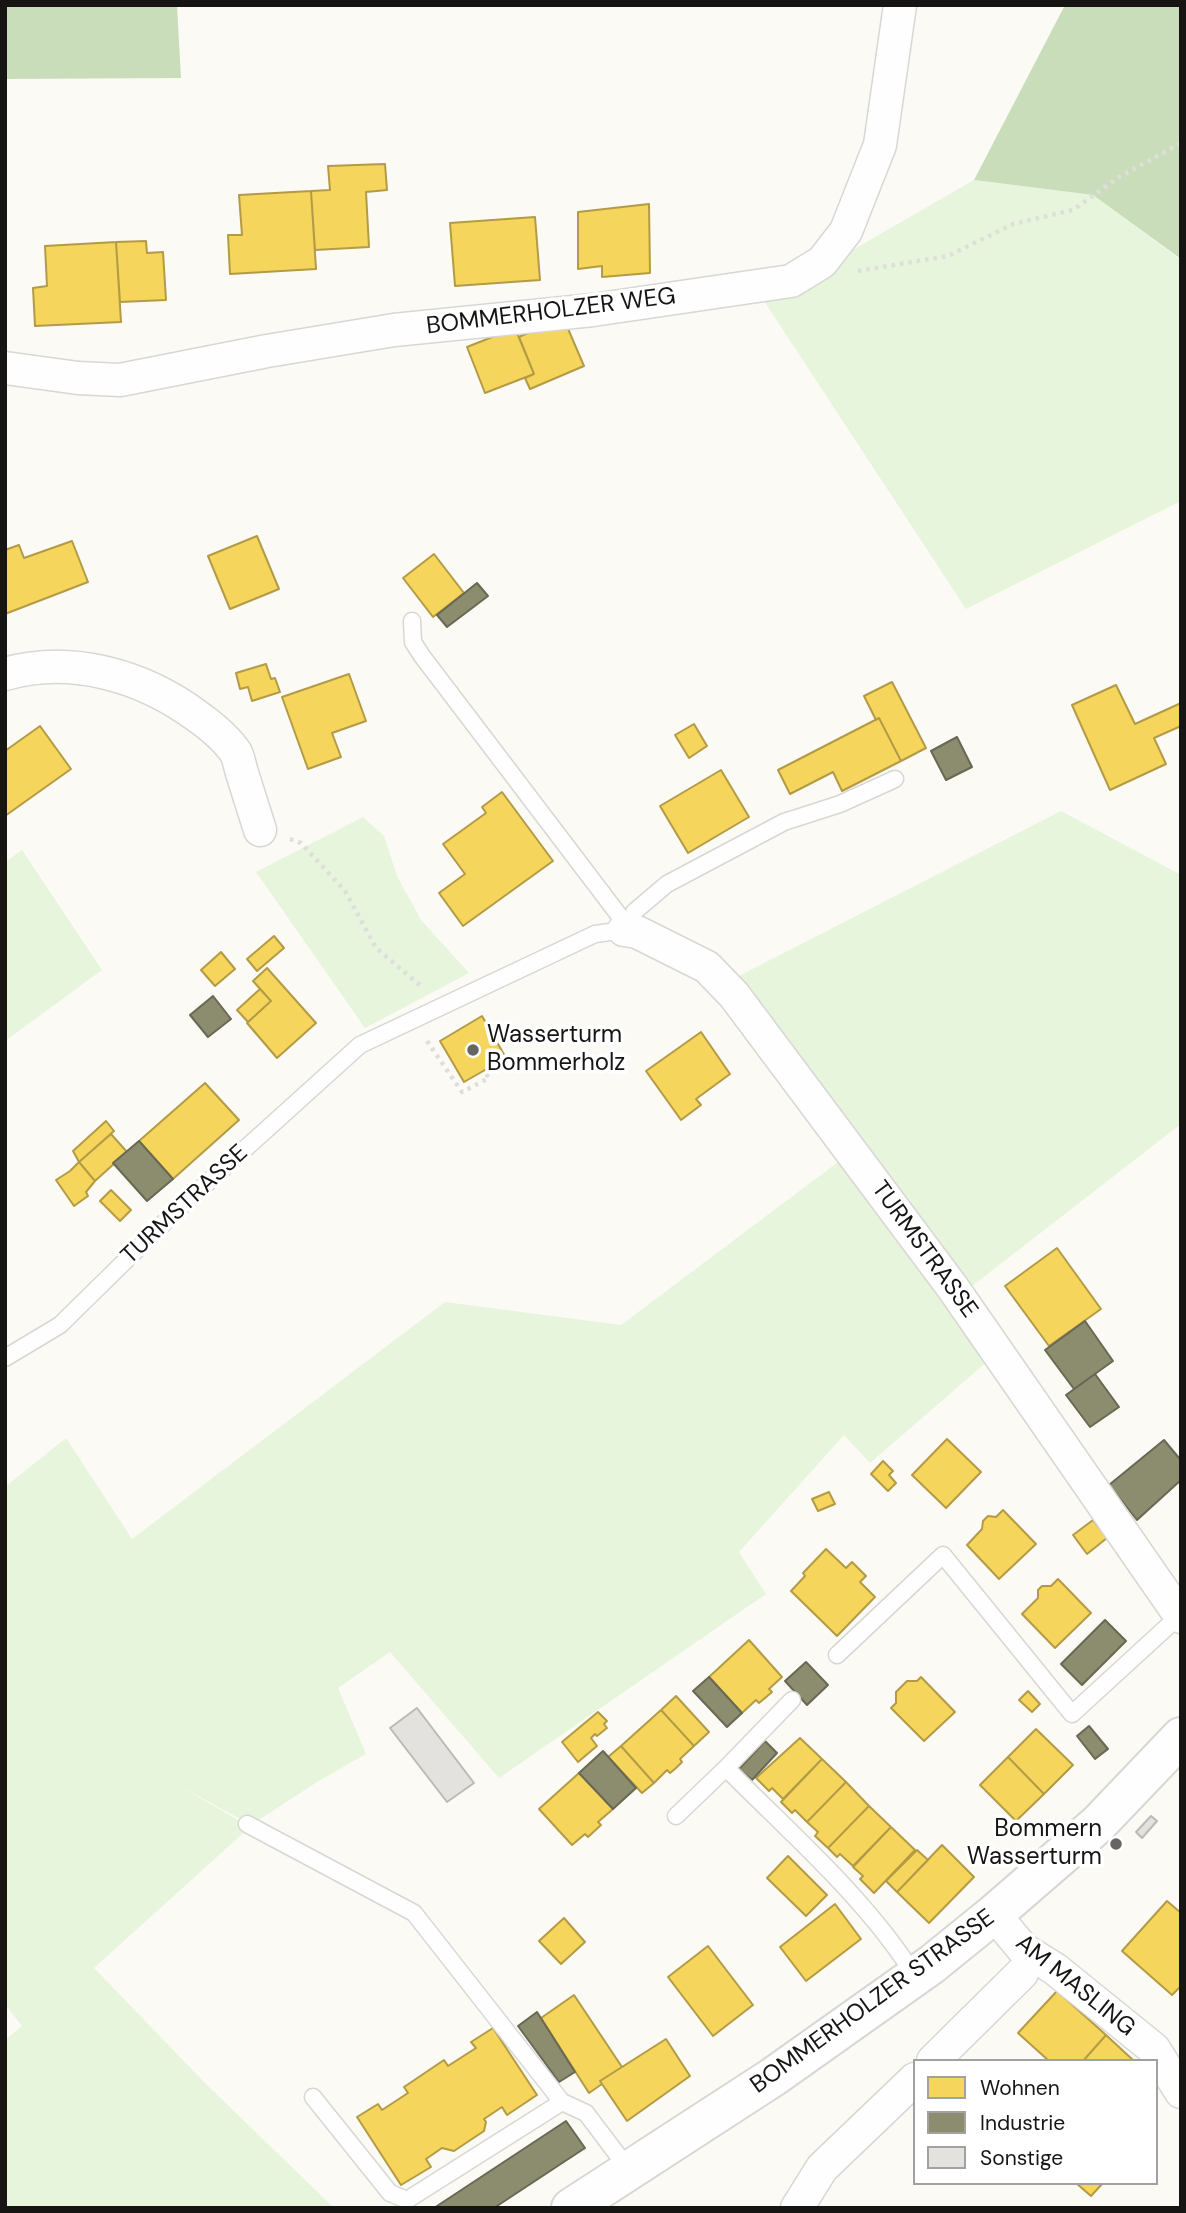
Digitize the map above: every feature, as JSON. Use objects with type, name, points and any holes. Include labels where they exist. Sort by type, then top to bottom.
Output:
[{"type":"main road","name":"BOMMERHOLZER STRASSE","points":[[571,2208],[774,2077],[915,1976],[994,1914],[1098,1824],[1181,1737]]},
{"type":"street","name":"BOMMERHOLZER WEG","points":[[5,368],[78,378],[120,380],[267,351],[394,330],[593,310],[791,281],[822,262],[846,231],[880,145],[900,5]]},
{"type":"street","points":[[5,674],[46,667],[79,668],[116,675],[148,686],[180,703],[211,726],[236,753],[260,830]]},
{"type":"street","name":"TURMSTRASSE","points":[[627,930],[637,932],[707,967],[734,995],[953,1288],[1180,1616]]},
{"type":"street","name":"AM MASLING","points":[[994,1914],[1023,1949],[1055,1969],[1154,2049],[1181,2092]]},
{"type":"street","points":[[935,2059],[1022,1973]]},
{"type":"street","points":[[797,2208],[822,2168],[913,2081]]},
{"type":"lane","points":[[412,621],[414,642],[422,656],[627,930]]},
{"type":"lane","points":[[627,930],[634,912],[667,884],[785,822],[840,804],[895,779]]},
{"type":"lane","name":"TURMSTRASSE","points":[[5,1358],[60,1325],[174,1213],[360,1045],[595,934],[627,930]]},
{"type":"lane","points":[[837,1655],[943,1555],[1072,1714],[1180,1616]]},
{"type":"lane","points":[[676,1816],[792,1700]]},
{"type":"lane","points":[[726,1768],[847,1889],[903,1957],[915,1976]]},
{"type":"lane","points":[[247,1824],[414,1913],[562,2102],[586,2113],[629,2170]]},
{"type":"lane","points":[[313,2097],[390,2193],[407,2200],[562,2102]]},
{"type":"path","points":[[822,262],[857,271],[948,256],[1013,224],[1073,210],[1119,177],[1181,143]]},
{"type":"path","points":[[260,830],[300,843],[345,891],[376,948],[444,1005]]},
{"type":"path","points":[[413,1020],[461,1091],[489,1078],[485,1071]]},
{"type":"green space","points":[[5,5],[177,5],[181,78],[5,79]]},
{"type":"green space","points":[[1065,5],[1181,5],[1181,259],[1093,195],[974,180]]},
{"type":"green space","points":[[974,180],[1093,195],[1181,260],[1181,501],[966,609],[764,301]]},
{"type":"green space","points":[[1061,811],[1181,875],[1181,1124],[972,1286],[735,978]]},
{"type":"green space","points":[[363,817],[384,836],[397,876],[421,920],[469,973],[365,1028],[256,872]]},
{"type":"green space","points":[[22,850],[102,970],[5,1041],[5,862]]},
{"type":"green space","points":[[842,1159],[989,1360],[870,1463],[844,1435],[739,1552],[766,1594],[499,1778],[390,1652],[338,1688],[366,1754],[251,1825],[176,1784],[250,1827],[94,1968],[206,2084],[334,2208],[5,2208],[5,2040],[22,2026],[5,2004],[5,1487],[66,1438],[132,1539],[445,1302],[621,1325]]},
{"type":"building: Wohnen","points":[[385,164],[387,190],[366,192],[369,247],[315,250],[311,191],[330,190],[328,166]]},
{"type":"building: Wohnen","points":[[311,191],[316,269],[230,274],[228,235],[242,235],[239,195]]},
{"type":"building: Wohnen","points":[[649,204],[650,273],[602,277],[602,266],[578,269],[578,212]]},
{"type":"building: Wohnen","points":[[535,217],[540,280],[455,286],[450,223]]},
{"type":"building: Wohnen","points":[[146,241],[147,253],[163,252],[166,300],[120,302],[116,242]]},
{"type":"building: Wohnen","points":[[116,242],[121,322],[35,326],[33,288],[47,286],[45,246]]},
{"type":"building: Wohnen","points":[[563,317],[584,366],[530,389],[525,378],[534,374],[519,337]]},
{"type":"building: Wohnen","points":[[515,328],[534,374],[485,393],[467,347]]},
{"type":"building: Wohnen","points":[[257,536],[279,589],[230,609],[208,556]]},
{"type":"building: Wohnen","points":[[72,541],[88,582],[5,614],[5,550],[19,545],[24,558]]},
{"type":"building: Wohnen","points":[[434,554],[464,593],[433,617],[403,578]]},
{"type":"building: Wohnen","points":[[266,664],[271,679],[275,678],[280,692],[252,701],[248,687],[240,689],[236,673]]},
{"type":"building: Wohnen","points":[[349,674],[366,721],[332,733],[341,757],[308,769],[282,697]]},
{"type":"building: Wohnen","points":[[892,682],[926,748],[901,761],[879,718],[876,720],[864,696]]},
{"type":"building: Wohnen","points":[[1116,685],[1135,724],[1181,703],[1181,726],[1154,738],[1166,764],[1110,790],[1072,705]]},
{"type":"building: Wohnen","points":[[879,718],[901,761],[842,791],[833,772],[790,794],[778,770]]},
{"type":"building: Wohnen","points":[[694,724],[707,746],[689,758],[675,735]]},
{"type":"building: Wohnen","points":[[40,726],[71,769],[5,816],[5,751]]},
{"type":"building: Wohnen","points":[[721,770],[749,817],[688,853],[660,806]]},
{"type":"building: Wohnen","points":[[502,792],[553,861],[463,926],[439,893],[465,874],[443,844],[486,813],[482,807]]},
{"type":"building: Wohnen","points":[[274,936],[284,948],[257,971],[247,959]]},
{"type":"building: Wohnen","points":[[221,952],[235,969],[215,986],[201,970]]},
{"type":"building: Wohnen","points":[[267,968],[316,1023],[277,1058],[247,1023],[271,1001],[253,981]]},
{"type":"building: Wohnen","points":[[260,989],[271,1001],[248,1022],[237,1010]]},
{"type":"building: Wohnen","name":"Wasserturm Bommerholz","points":[[482,1016],[506,1058],[464,1082],[440,1041]]},
{"type":"building: Wohnen","points":[[701,1032],[730,1074],[696,1099],[701,1105],[681,1120],[646,1071]]},
{"type":"building: Wohnen","points":[[205,1083],[239,1120],[173,1179],[139,1141]]},
{"type":"building: Wohnen","points":[[106,1121],[114,1131],[79,1162],[73,1151]]},
{"type":"building: Wohnen","points":[[111,1134],[127,1152],[95,1181],[79,1162]]},
{"type":"building: Wohnen","points":[[79,1162],[95,1181],[86,1192],[88,1196],[74,1206],[56,1180]]},
{"type":"building: Wohnen","points":[[111,1190],[131,1210],[120,1221],[100,1201]]},
{"type":"building: Wohnen","points":[[1057,1248],[1101,1309],[1049,1346],[1005,1286]]},
{"type":"building: Wohnen","points":[[947,1439],[981,1472],[946,1508],[912,1475]]},
{"type":"building: Wohnen","points":[[883,1461],[893,1471],[889,1475],[896,1483],[888,1491],[871,1474]]},
{"type":"building: Wohnen","points":[[829,1492],[835,1504],[818,1511],[812,1499]]},
{"type":"building: Wohnen","points":[[1003,1510],[1036,1544],[999,1579],[967,1545],[982,1529],[983,1521],[988,1516],[996,1517]]},
{"type":"building: Wohnen","points":[[1093,1520],[1107,1538],[1087,1554],[1073,1535]]},
{"type":"building: Wohnen","points":[[826,1549],[846,1568],[852,1562],[866,1576],[860,1582],[875,1597],[837,1636],[791,1591],[805,1576],[803,1573]]},
{"type":"building: Wohnen","points":[[1058,1579],[1091,1613],[1055,1648],[1022,1614],[1038,1598],[1038,1590],[1042,1586],[1051,1586]]},
{"type":"building: Wohnen","points":[[749,1640],[782,1677],[769,1689],[772,1692],[759,1703],[756,1700],[742,1713],[709,1677]]},
{"type":"building: Wohnen","points":[[921,1677],[955,1712],[924,1741],[891,1708],[896,1703],[896,1692],[907,1681],[917,1681]]},
{"type":"building: Wohnen","points":[[1028,1691],[1040,1704],[1032,1712],[1019,1700]]},
{"type":"building: Wohnen","points":[[676,1696],[709,1732],[694,1746],[661,1710]]},
{"type":"building: Wohnen","points":[[661,1710],[694,1746],[680,1759],[682,1762],[676,1768],[670,1773],[667,1770],[654,1783],[621,1746]]},
{"type":"building: Wohnen","points":[[598,1712],[607,1721],[604,1724],[607,1728],[591,1738],[597,1746],[578,1762],[562,1742]]},
{"type":"building: Wohnen","points":[[1036,1729],[1073,1765],[1044,1794],[1008,1757]]},
{"type":"building: Wohnen","points":[[800,1738],[822,1759],[783,1799],[772,1788],[769,1791],[756,1778]]},
{"type":"building: Wohnen","points":[[621,1746],[654,1783],[642,1793],[608,1757]]},
{"type":"building: Wohnen","points":[[1008,1757],[1044,1794],[1016,1821],[980,1785]]},
{"type":"building: Wohnen","points":[[822,1759],[846,1782],[807,1822],[795,1810],[792,1813],[781,1802]]},
{"type":"building: Wohnen","points":[[579,1773],[613,1809],[598,1822],[601,1825],[588,1837],[585,1834],[572,1845],[539,1809]]},
{"type":"building: Wohnen","points":[[846,1782],[869,1806],[828,1848],[815,1836],[818,1832],[807,1822]]},
{"type":"building: Wohnen","points":[[869,1806],[891,1827],[853,1866],[840,1854],[837,1857],[828,1848]]},
{"type":"building: Wohnen","points":[[891,1827],[915,1850],[874,1893],[860,1879],[863,1876],[853,1867]]},
{"type":"building: Wohnen","points":[[942,1845],[974,1877],[929,1923],[897,1892]]},
{"type":"building: Wohnen","points":[[917,1850],[928,1860],[897,1892],[886,1881]]},
{"type":"building: Wohnen","points":[[788,1856],[827,1895],[806,1916],[767,1878]]},
{"type":"building: Wohnen","points":[[1167,1901],[1181,1913],[1181,1986],[1172,1995],[1122,1951]]},
{"type":"building: Wohnen","points":[[835,1904],[861,1939],[806,1981],[780,1947]]},
{"type":"building: Wohnen","points":[[564,1918],[585,1942],[561,1964],[539,1941]]},
{"type":"building: Wohnen","points":[[708,1946],[753,2005],[713,2036],[668,1977]]},
{"type":"building: Wohnen","points":[[1057,1991],[1106,2035],[1085,2059],[1047,2059],[1018,2033]]},
{"type":"building: Wohnen","points":[[574,1995],[622,2067],[600,2081],[602,2084],[589,2093],[541,2018]]},
{"type":"building: Wohnen","points":[[493,2028],[537,2095],[507,2115],[502,2107],[484,2119],[484,2131],[454,2151],[442,2148],[426,2159],[431,2167],[401,2185],[357,2117],[378,2104],[382,2110],[408,2093],[404,2087],[444,2060],[448,2066],[476,2048],[471,2042]]},
{"type":"building: Wohnen","points":[[1106,2035],[1132,2059],[1085,2059]]},
{"type":"building: Wohnen","points":[[666,2039],[690,2076],[627,2121],[600,2081]]},
{"type":"building: Wohnen","points":[[1078,2185],[1101,2185],[1091,2196]]},
{"type":"building: Industrie","points":[[477,583],[488,596],[447,627],[437,615]]},
{"type":"building: Industrie","points":[[957,737],[972,767],[946,780],[931,751]]},
{"type":"building: Industrie","points":[[213,996],[231,1019],[208,1037],[190,1015]]},
{"type":"building: Industrie","points":[[139,1141],[173,1179],[147,1201],[113,1163]]},
{"type":"building: Industrie","points":[[1085,1321],[1113,1361],[1074,1389],[1045,1350]]},
{"type":"building: Industrie","points":[[1095,1374],[1119,1407],[1090,1427],[1066,1395]]},
{"type":"building: Industrie","points":[[1164,1440],[1179,1458],[1181,1457],[1181,1480],[1137,1520],[1109,1485]]},
{"type":"building: Industrie","points":[[1105,1620],[1126,1641],[1082,1685],[1061,1664]]},
{"type":"building: Industrie","points":[[806,1662],[828,1685],[807,1705],[785,1681]]},
{"type":"building: Industrie","points":[[709,1677],[742,1713],[727,1727],[693,1691]]},
{"type":"building: Industrie","points":[[1089,1726],[1108,1749],[1095,1759],[1077,1736]]},
{"type":"building: Industrie","points":[[765,1741],[777,1753],[752,1780],[739,1769]]},
{"type":"building: Industrie","points":[[603,1751],[636,1788],[613,1809],[579,1773]]},
{"type":"building: Industrie","points":[[537,2012],[575,2072],[559,2082],[518,2026]]},
{"type":"building: Industrie","points":[[566,2121],[585,2148],[494,2208],[434,2208]]},
{"type":"building: Sonstige","points":[[417,1708],[474,1783],[447,1802],[390,1728]]},
{"type":"building: Sonstige","points":[[1151,1816],[1157,1821],[1142,1838],[1136,1832]]},
{"type":"place","name":"Wasserturm Bommerholz","points":[[473,1050]]},
{"type":"place","name":"Bommern Wasserturm","points":[[1116,1844]]}]
